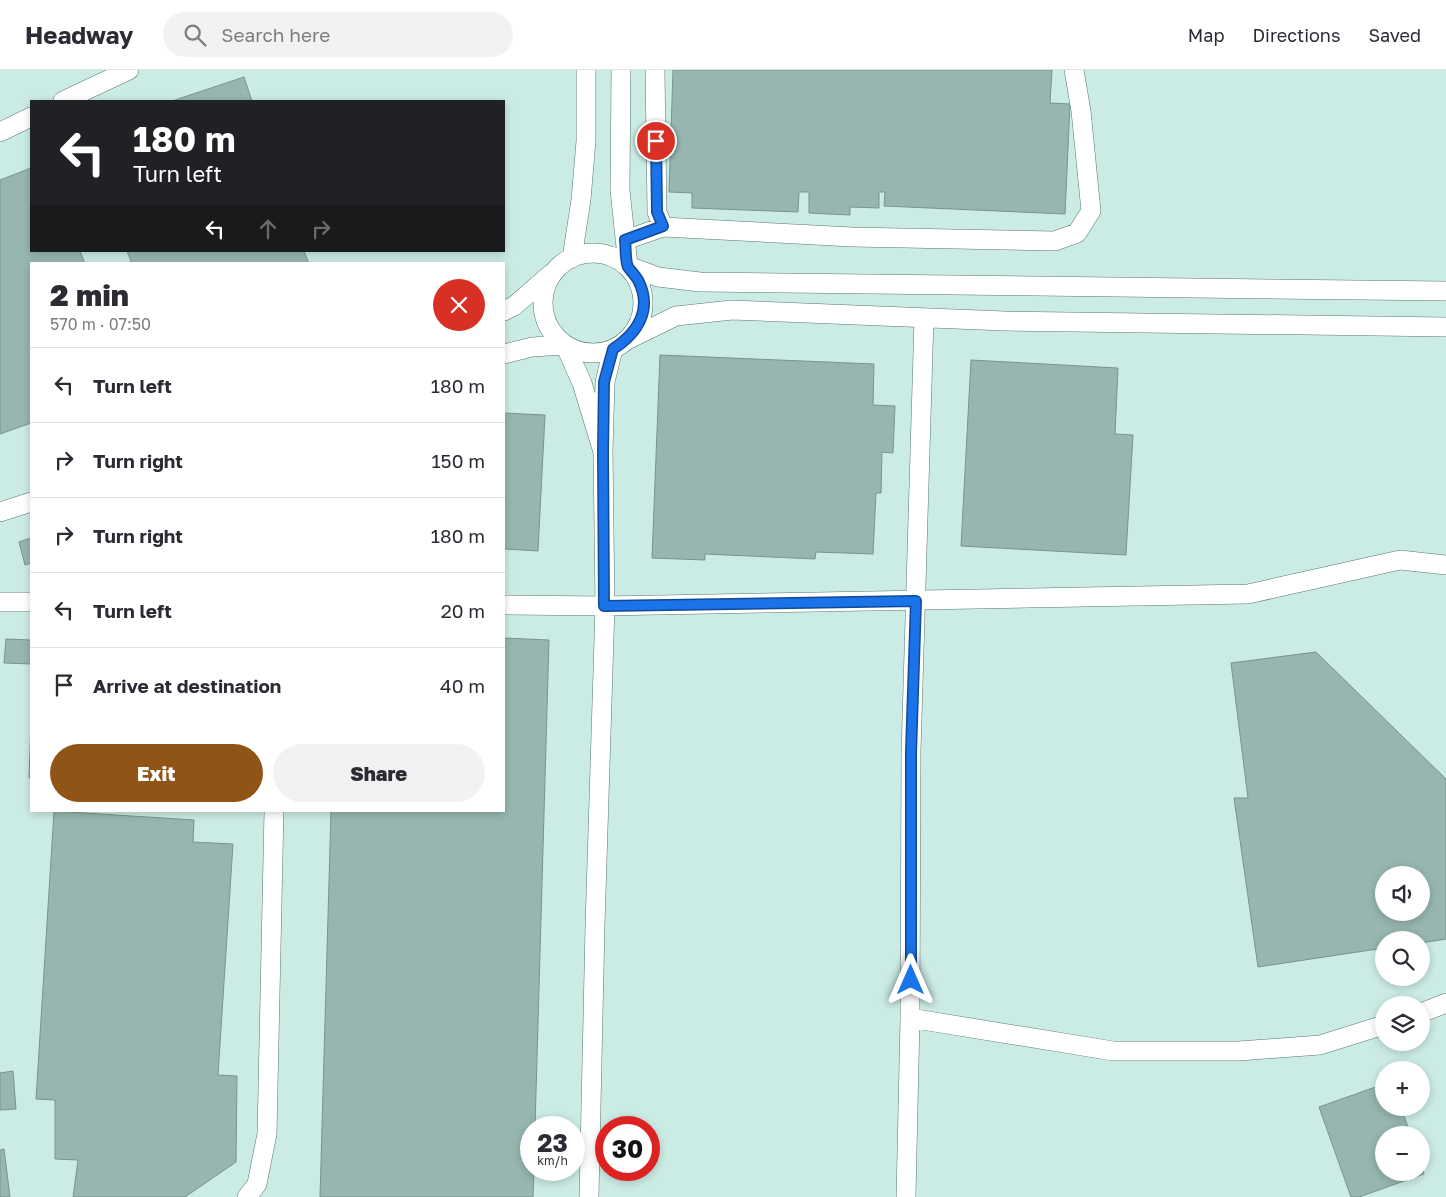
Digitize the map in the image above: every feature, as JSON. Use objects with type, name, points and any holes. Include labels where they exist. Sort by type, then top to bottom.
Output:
[{"type":"street","points":[[65,100],[129,70]]},
{"type":"street","points":[[572,258],[581,200],[586,141],[586,70]]},
{"type":"street","points":[[589,1197],[604,606],[604,382],[620,344],[637,327],[643,311],[643,295],[638,279],[628,266],[620,190],[621,70]]},
{"type":"street","points":[[655,70],[657,212],[663,226]]},
{"type":"street","points":[[625,240],[663,226],[852,237],[1046,241],[1055,241],[1077,233],[1091,211],[1081,111],[1074,70]]},
{"type":"street","points":[[0,132],[30,117]]},
{"type":"street","points":[[505,310],[514,306],[566,260],[581,254],[598,252],[614,257],[628,266],[658,277],[700,282],[1446,291]]},
{"type":"street","points":[[554,271],[546,286],[543,302],[545,318],[553,333],[565,345],[582,383],[603,452]]},
{"type":"street","points":[[505,354],[532,347],[565,345],[580,351],[597,353],[620,344],[676,316],[732,310],[1005,321],[1446,327]]},
{"type":"street","points":[[906,1197],[910,1018],[911,752],[924,318]]},
{"type":"street","points":[[0,512],[30,502]]},
{"type":"street","points":[[505,605],[604,606],[1248,594],[1400,560],[1446,565]]},
{"type":"street","points":[[0,602],[30,602]]},
{"type":"street","points":[[247,1197],[257,1184],[267,1134],[274,812]]},
{"type":"street","points":[[1430,1009],[1446,1003]]},
{"type":"street","points":[[910,1018],[1113,1051],[1239,1051],[1320,1045],[1375,1028]]},
{"type":"building","points":[[673,70],[1052,70],[1050,103],[1070,104],[1065,214],[884,206],[885,192],[879,192],[879,208],[850,207],[850,215],[809,213],[809,192],[799,192],[798,212],[692,208],[692,193],[669,192]]},
{"type":"building","points":[[244,77],[252,100],[175,100]]},
{"type":"building","points":[[30,168],[30,252],[80,252],[84,262],[30,262],[30,423],[0,434],[0,180]]},
{"type":"building","points":[[127,252],[304,252],[308,262],[131,262]]},
{"type":"building","points":[[660,355],[874,364],[873,405],[895,406],[893,453],[882,452],[881,493],[876,493],[873,554],[816,552],[815,559],[705,554],[705,560],[652,558]]},
{"type":"building","points":[[971,360],[1118,368],[1115,434],[1133,435],[1126,555],[961,546]]},
{"type":"building","points":[[505,413],[545,415],[538,551],[505,549]]},
{"type":"building","points":[[30,538],[30,563],[25,565],[19,542]]},
{"type":"building","points":[[505,638],[549,640],[535,1116],[520,1116],[520,1181],[534,1181],[533,1197],[320,1197],[331,812],[505,812]]},
{"type":"building","points":[[6,639],[30,640],[30,664],[4,663]]},
{"type":"building","points":[[1316,652],[1446,779],[1446,939],[1430,942],[1430,931],[1375,931],[1375,949],[1258,967],[1234,798],[1248,798],[1231,663]]},
{"type":"building","points":[[54,812],[194,820],[193,842],[233,844],[218,1075],[237,1076],[236,1162],[185,1197],[73,1197],[78,1160],[55,1159],[55,1100],[36,1099]]},
{"type":"building","points":[[13,1071],[16,1109],[0,1110],[0,1073]]},
{"type":"building","points":[[1375,1087],[1375,1116],[1404,1116],[1408,1126],[1375,1126],[1375,1181],[1404,1181],[1359,1197],[1351,1197],[1319,1107]]},
{"type":"building","points":[[4,1149],[10,1197],[0,1197],[0,1150]]},
{"type":"route","points":[[656,141],[657,212],[663,226],[625,240],[628,266],[638,279],[643,295],[643,311],[637,327],[627,340],[613,349],[604,382],[604,606],[916,601],[911,752],[911,980]]}]
